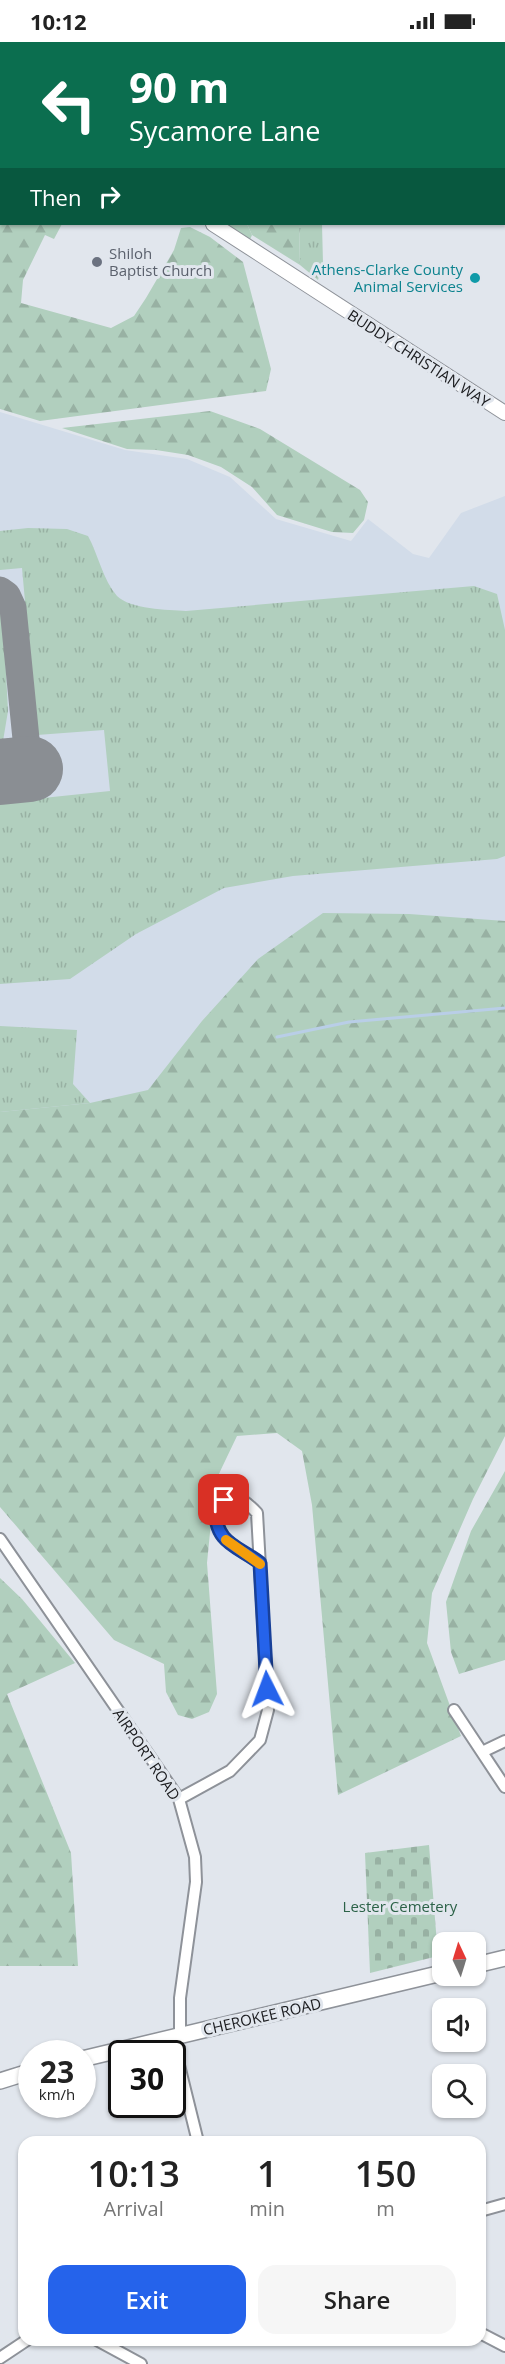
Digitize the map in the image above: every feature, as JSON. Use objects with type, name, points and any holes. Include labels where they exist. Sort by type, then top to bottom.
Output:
[{"type":"main road","points":[[486,1963],[505,1958]]},
{"type":"main road","name":"CHEROKEE ROAD","points":[[96,2056],[432,1975]]},
{"type":"main road","points":[[0,2081],[18,2075]]},
{"type":"street","name":"BUDDY CHRISTIAN WAY","points":[[215,225],[505,413]]},
{"type":"street","points":[[179,1799],[230,1771],[260,1740],[268,1710],[260,1563],[257,1513],[247,1502],[236,1497],[224,1500],[215,1509],[220,1534],[260,1563]]},
{"type":"street","name":"AIRPORT ROAD","points":[[0,1539],[179,1799],[195,1857],[196,1882],[176,2036],[197,2136]]},
{"type":"street","points":[[454,1710],[505,1786]]},
{"type":"street","points":[[482,1752],[505,1741]]},
{"type":"street","points":[[486,2209],[505,2204]]},
{"type":"street","points":[[486,2336],[505,2346]]},
{"type":"street","points":[[0,2358],[18,2346]]},
{"type":"street","points":[[108,2346],[141,2364]]},
{"type":"shaded area","points":[[0,412],[125,450],[187,459],[230,477],[276,519],[351,541],[368,519],[413,554],[429,558],[461,513],[505,496],[505,936],[138,1111],[0,1127]]},
{"type":"green space","points":[[0,225],[61,225],[54,239],[45,235],[23,280],[21,303],[111,328],[134,316],[174,250],[181,228],[190,227],[210,237],[243,262],[271,369],[266,391],[40,421],[0,409]]},
{"type":"green space","points":[[224,225],[247,225],[252,235],[249,242]]},
{"type":"green space","points":[[247,225],[299,225],[300,265],[252,235]]},
{"type":"green space","points":[[299,225],[322,225],[323,263],[318,280],[300,265]]},
{"type":"green space","points":[[210,411],[260,429],[360,490],[368,502],[364,520],[353,533],[332,532],[277,515],[252,487],[221,467],[188,455],[156,450],[127,449],[62,428]]},
{"type":"green space","points":[[28,528],[67,529],[88,536],[108,582],[117,596],[131,604],[150,608],[186,611],[474,586],[497,594],[505,630],[505,856],[497,859],[293,876],[224,888],[136,934],[70,979],[0,984],[0,794],[42,790],[43,798],[110,791],[104,730],[37,735],[22,568],[0,570],[0,531]]},
{"type":"green space","points":[[0,606],[3,616],[8,711],[0,748]]},
{"type":"green space","points":[[323,913],[409,914],[505,921],[505,1436],[473,1499],[432,1593],[427,1643],[461,1736],[338,1795],[312,1505],[302,1451],[277,1433],[237,1436],[215,1482],[207,1563],[217,1694],[209,1712],[192,1719],[178,1715],[166,1692],[164,1664],[114,1640],[0,1507],[0,1112],[90,1103],[148,1090],[202,1021],[258,959]]},
{"type":"green space","points":[[0,1026],[77,1030],[73,1084],[90,1103],[0,1112]]},
{"type":"green space","points":[[505,1471],[505,1660],[459,1674],[451,1652],[446,1602],[471,1531]]},
{"type":"green space","points":[[0,1578],[22,1599],[75,1663],[7,1694],[71,1853],[78,1966],[0,1966]]},
{"type":"green space","name":"Lester Cemetery","points":[[429,1845],[436,1932],[432,1932],[432,1958],[370,1973],[365,1853]]},
{"type":"waterway","points":[[277,1037],[349,1022],[505,1008]]},
{"type":"taxiway","points":[[0,590],[7,595],[13,608],[29,769]]},
{"type":"runway","points":[[0,772],[30,769]]},
{"type":"slow traffic","points":[[226,1540],[260,1564]]},
{"type":"place","name":"Shiloh Baptist Church","points":[[97,262]]},
{"type":"place","name":"Athens-Clarke County Animal Services","points":[[475,278]]},
{"type":"route","points":[[224,1500],[215,1509],[220,1534],[230,1544],[260,1563],[267,1689]]}]
